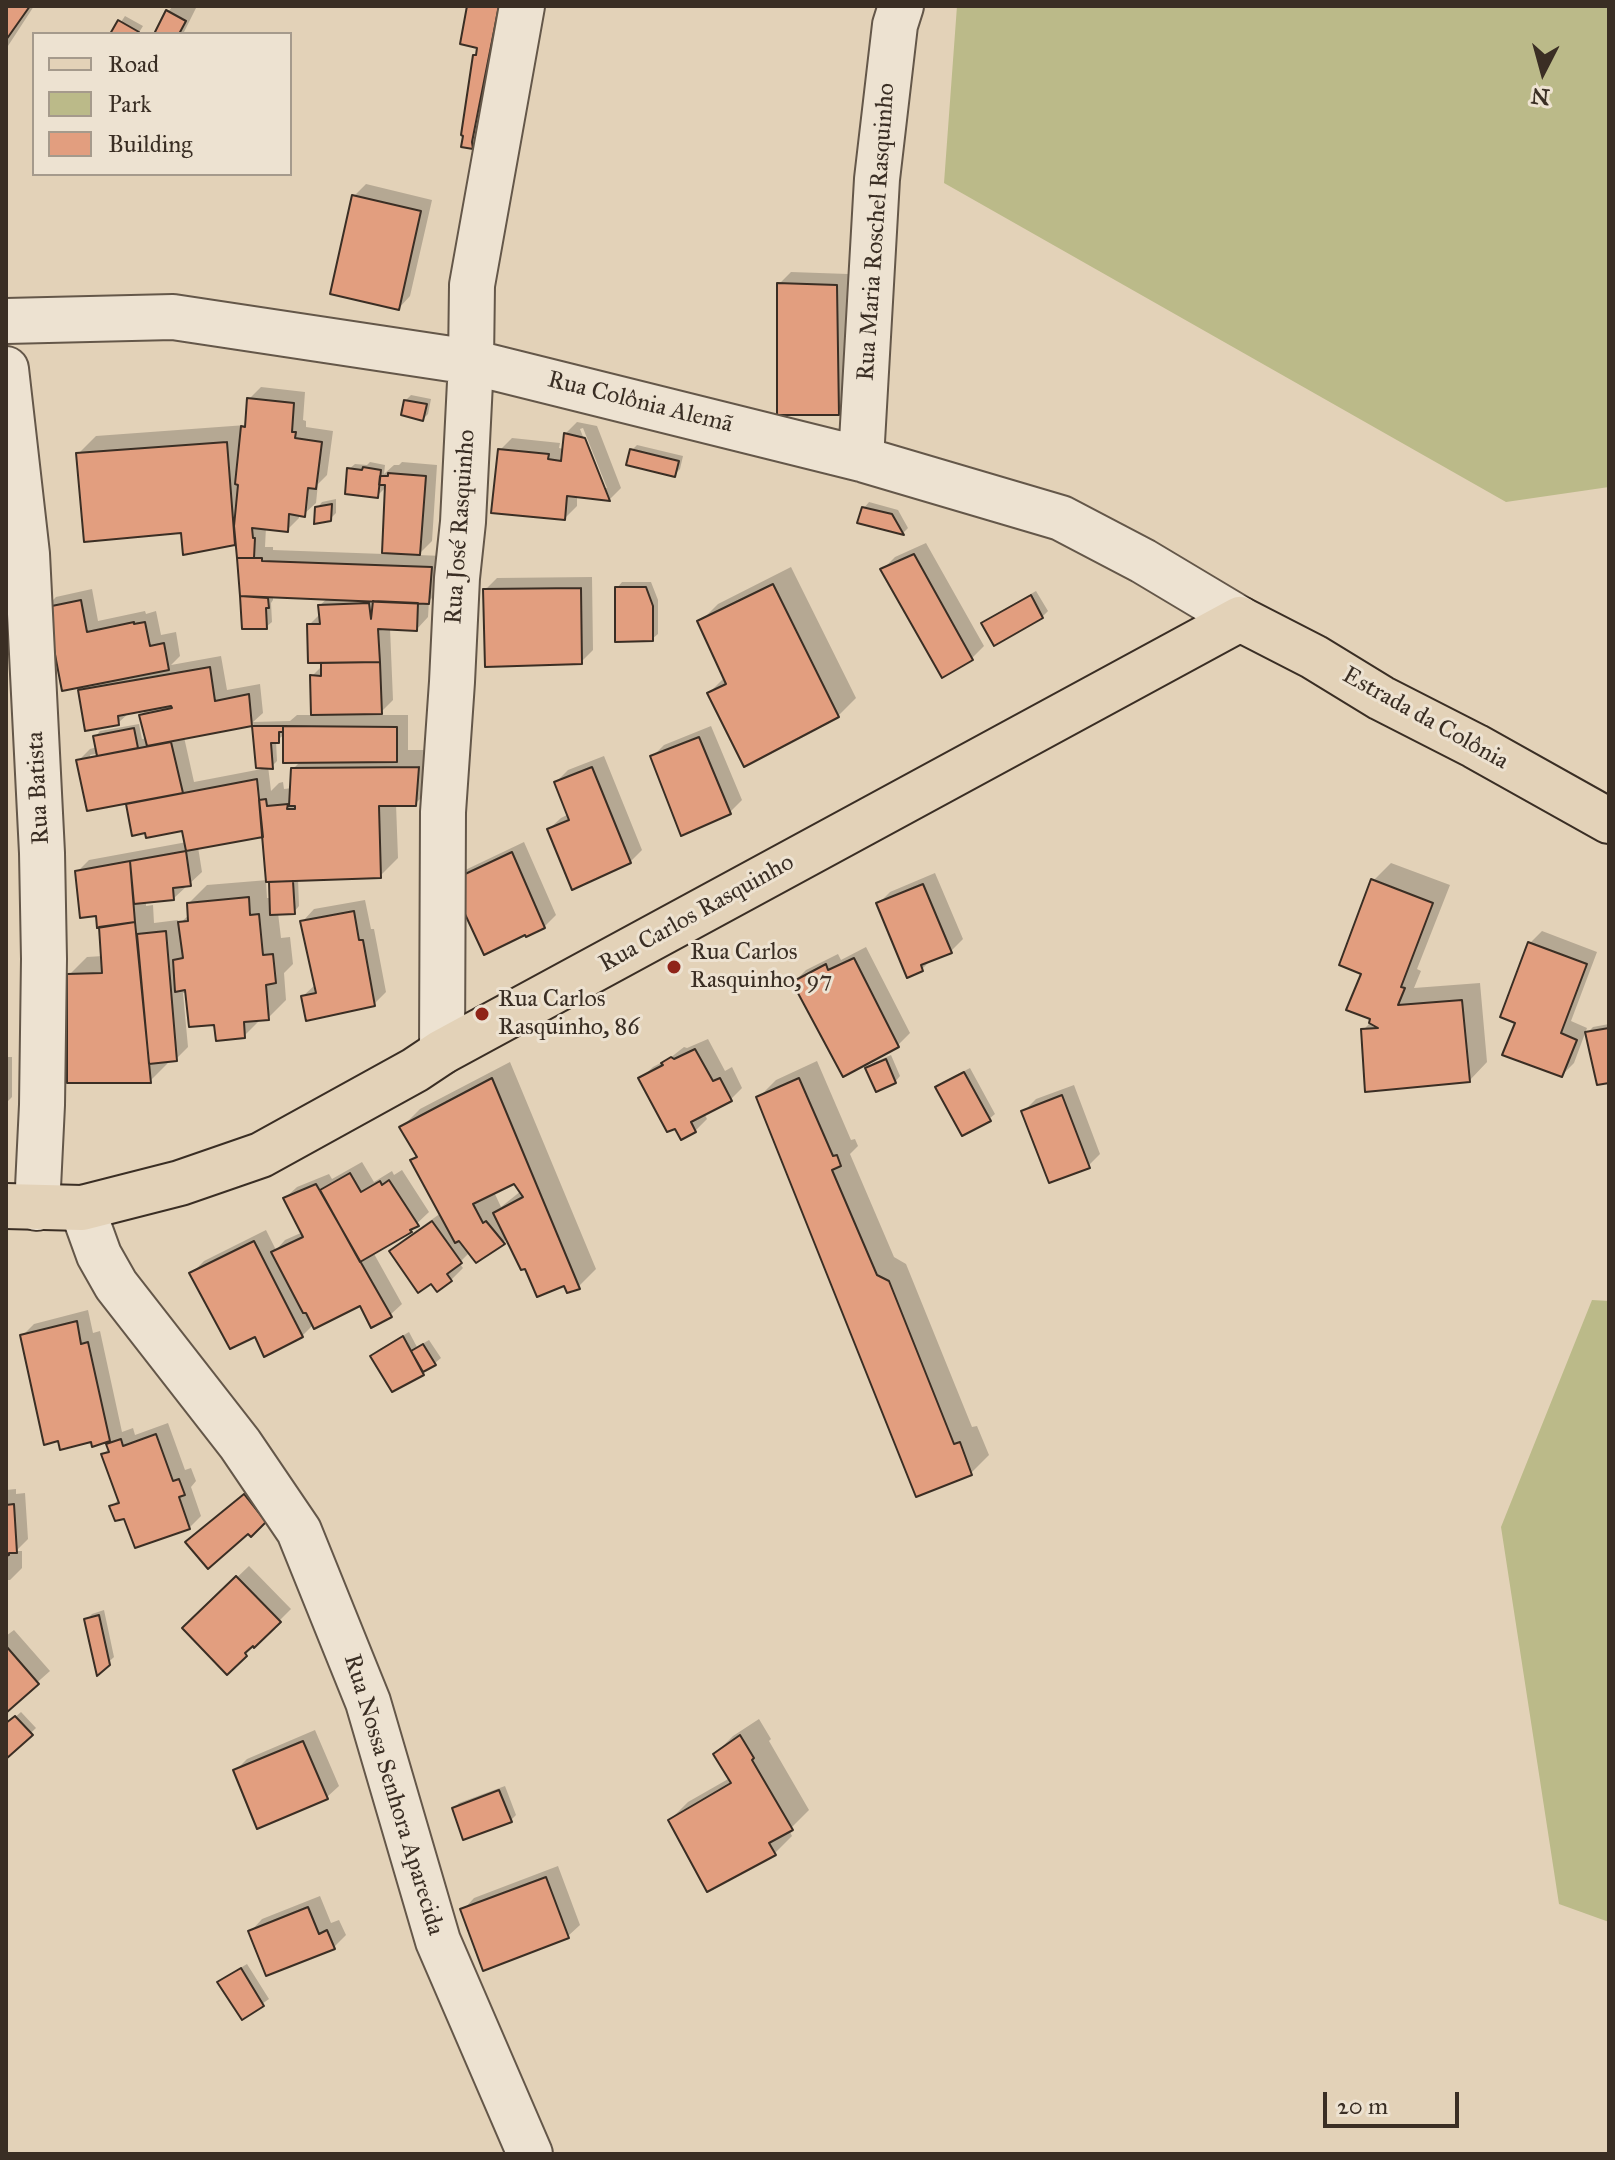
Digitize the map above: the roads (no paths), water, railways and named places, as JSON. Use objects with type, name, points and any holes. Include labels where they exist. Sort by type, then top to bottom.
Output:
[{"type":"main road","name":"Rua Carlos Rasquinho","points":[[21,1207],[82,1208],[180,1183],[261,1155],[442,1052],[1240,619]]},
{"type":"main road","name":"Estrada da Colônia","points":[[1240,619],[1609,821]]},
{"type":"street","name":"Rua José Rasquinho","points":[[442,1052],[443,812],[463,522],[472,285],[522,6]]},
{"type":"street","name":"Rua Maria Roschel Rasquinho","points":[[861,459],[877,179],[895,25],[901,6]]},
{"type":"street","name":"Rua Colônia Alemã","points":[[6,321],[173,317],[471,362],[861,459],[1061,518],[1143,561],[1240,619]]},
{"type":"street","name":"Rua Batista","points":[[6,369],[27,554],[42,853],[44,959],[43,1047],[21,1207]]},
{"type":"street","name":"Rua Nossa Senhora Aparecida","points":[[82,1208],[99,1255],[116,1285],[240,1444],[299,1531],[368,1702],[438,1941],[530,2154]]},
{"type":"place","name":"Rua Carlos Rasquinho, 97","points":[[674,967]]},
{"type":"place","name":"Rua Carlos Rasquinho, 86","points":[[482,1014]]}]
